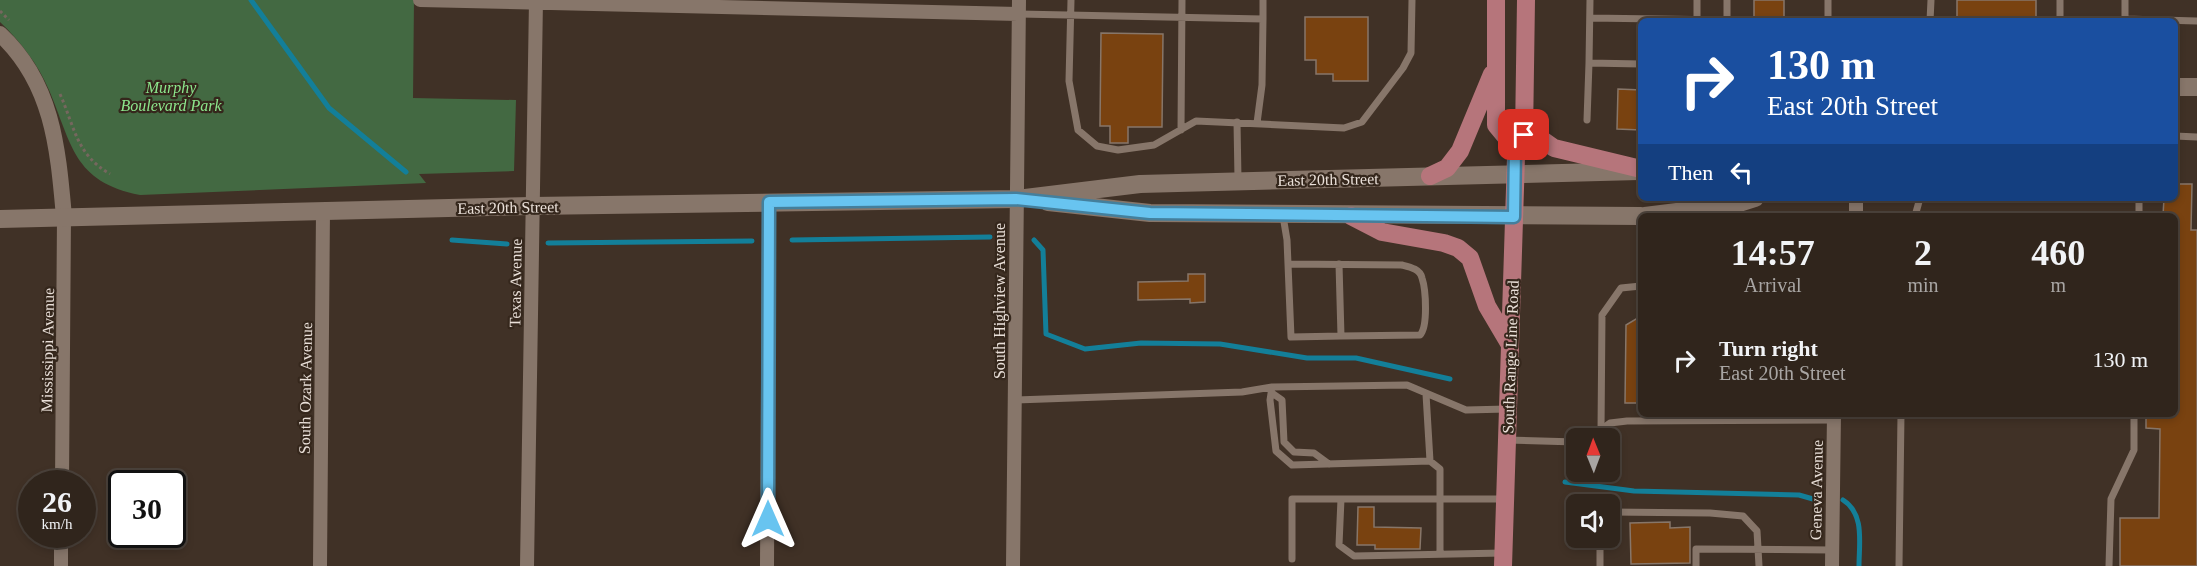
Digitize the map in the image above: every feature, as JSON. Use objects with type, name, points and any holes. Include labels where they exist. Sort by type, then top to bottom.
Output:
[{"type":"main road","points":[[1496,0],[1496,125],[1515,148]]},
{"type":"main road","name":"South Range Line Road","points":[[1503,560],[1515,148],[1524,135],[1526,117],[1526,0]]},
{"type":"main road","points":[[1430,176],[1447,168],[1460,151],[1495,67]]},
{"type":"main road","points":[[2178,87],[2197,87]]},
{"type":"main road","points":[[1526,117],[1537,136],[1554,148],[1638,169]]},
{"type":"main road","name":"East 20th Street","points":[[0,219],[532,206],[1016,199],[1140,184],[1638,170]]},
{"type":"main road","name":"East 20th Street","points":[[1016,199],[1150,213],[1638,216]]},
{"type":"main road","name":"East 20th Street","points":[[1668,213],[1733,205],[1746,201]]},
{"type":"main road","points":[[1351,216],[1382,232],[1444,243],[1458,248],[1470,258],[1487,306],[1510,345]]},
{"type":"street","points":[[420,0],[1019,7]]},
{"type":"street","name":"Texas Avenue","points":[[527,566],[536,2]]},
{"type":"street","name":"South Highview Avenue","points":[[1013,566],[1019,7]]},
{"type":"street","points":[[0,34],[27,65],[49,111],[56,140],[64,217]]},
{"type":"street","points":[[767,566],[769,202]]},
{"type":"street","name":"South Ozark Avenue","points":[[320,566],[323,211]]},
{"type":"street","name":"Mississippi Avenue","points":[[62,470],[64,217]]},
{"type":"street","name":"Geneva Avenue","points":[[1832,566],[1834,417]]},
{"type":"street","points":[[61,548],[61,566]]},
{"type":"lane","points":[[1071,0],[1068,81],[1078,130],[1097,146],[1118,150],[1154,145],[1196,121],[1344,128],[1362,122],[1403,69],[1410,52],[1412,0]]},
{"type":"lane","points":[[1181,130],[1182,0]]},
{"type":"lane","points":[[1257,123],[1262,85],[1263,0]]},
{"type":"lane","points":[[1587,120],[1590,0]]},
{"type":"lane","points":[[1697,0],[1697,18]]},
{"type":"lane","points":[[1727,0],[1727,18]]},
{"type":"lane","points":[[1828,0],[1828,18]]},
{"type":"lane","points":[[1930,18],[1931,0]]},
{"type":"lane","points":[[2060,0],[2060,18]]},
{"type":"lane","points":[[2125,0],[2125,18]]},
{"type":"lane","points":[[1019,7],[1070,15],[1263,19]]},
{"type":"lane","points":[[1590,18],[1638,18]]},
{"type":"lane","points":[[2178,20],[2197,21]]},
{"type":"lane","points":[[1589,63],[1638,64]]},
{"type":"lane","points":[[1237,122],[1237,181]]},
{"type":"lane","points":[[2178,136],[2197,137]]},
{"type":"lane","points":[[1283,215],[1291,337],[1420,335],[1426,325],[1422,276],[1415,269],[1402,264],[1288,264]]},
{"type":"lane","points":[[1339,264],[1341,336]]},
{"type":"lane","points":[[1601,428],[1602,315],[1622,288],[1638,286]]},
{"type":"lane","points":[[1014,400],[1407,385],[1466,410],[1508,409]]},
{"type":"lane","points":[[1272,390],[1270,400],[1276,451],[1292,465],[1430,461],[1440,469],[1440,554]]},
{"type":"lane","points":[[1272,390],[1282,400],[1284,442],[1294,452],[1314,453],[1329,464]]},
{"type":"lane","points":[[1426,394],[1430,461]]},
{"type":"lane","points":[[1604,428],[1610,423],[1627,421],[1834,417]]},
{"type":"lane","points":[[1899,566],[1900,417]]},
{"type":"lane","points":[[2109,566],[2110,499],[2134,450],[2134,417]]},
{"type":"lane","points":[[1507,440],[1566,442]]},
{"type":"lane","points":[[1292,559],[1292,499],[1440,501],[1505,499]]},
{"type":"lane","points":[[1341,499],[1338,514],[1339,545],[1354,556],[1440,554],[1503,560]]},
{"type":"lane","points":[[1620,513],[1710,513],[1743,516],[1757,531],[1760,549],[1759,566]]},
{"type":"lane","points":[[1600,548],[1600,566]]},
{"type":"lane","points":[[1696,566],[1696,549],[1832,550]]},
{"type":"green space","name":"Murphy Boulevard Park","points":[[0,0],[414,0],[413,98],[516,100],[514,171],[419,174],[426,183],[140,195],[118,189],[101,181],[78,158],[40,71],[15,37],[0,22]]},
{"type":"building","points":[[1754,0],[1784,0],[1784,18],[1754,18]]},
{"type":"building","points":[[1957,0],[2036,0],[2036,18],[1957,18]]},
{"type":"building","points":[[1305,17],[1368,17],[1368,81],[1333,81],[1333,74],[1316,74],[1316,60],[1305,60]]},
{"type":"building","points":[[1101,33],[1163,34],[1162,127],[1128,127],[1128,143],[1110,143],[1110,126],[1100,126]]},
{"type":"building","points":[[1618,89],[1638,90],[1638,130],[1617,129]]},
{"type":"building","points":[[2178,184],[2192,184],[2191,230],[2197,230],[2197,566],[2120,566],[2120,518],[2159,518],[2160,429],[2146,428],[2146,417],[2178,417],[2178,213],[2163,213],[2164,201],[2178,201]]},
{"type":"building","points":[[1188,274],[1205,274],[1205,302],[1190,303],[1190,299],[1138,300],[1138,282],[1188,281]]},
{"type":"building","points":[[1638,318],[1638,403],[1625,403],[1626,325]]},
{"type":"building","points":[[1358,507],[1374,507],[1374,527],[1421,528],[1420,549],[1375,549],[1375,545],[1357,545]]},
{"type":"building","points":[[1670,522],[1670,528],[1690,527],[1690,563],[1631,564],[1630,523]]},
{"type":"waterway","points":[[251,0],[329,108],[406,172]]},
{"type":"waterway","points":[[792,240],[990,237]]},
{"type":"waterway","points":[[452,240],[507,244]]},
{"type":"waterway","points":[[1034,240],[1043,250],[1046,334],[1085,349],[1141,343],[1220,344],[1307,358],[1356,358],[1450,379]]},
{"type":"waterway","points":[[548,243],[752,241]]},
{"type":"waterway","points":[[1565,482],[1634,491],[1799,495],[1813,499]]},
{"type":"waterway","points":[[1843,500],[1850,506],[1858,521],[1859,566]]},
{"type":"route","points":[[768,519],[769,202],[1016,199],[1150,213],[1514,217],[1515,148],[1524,135]]}]
